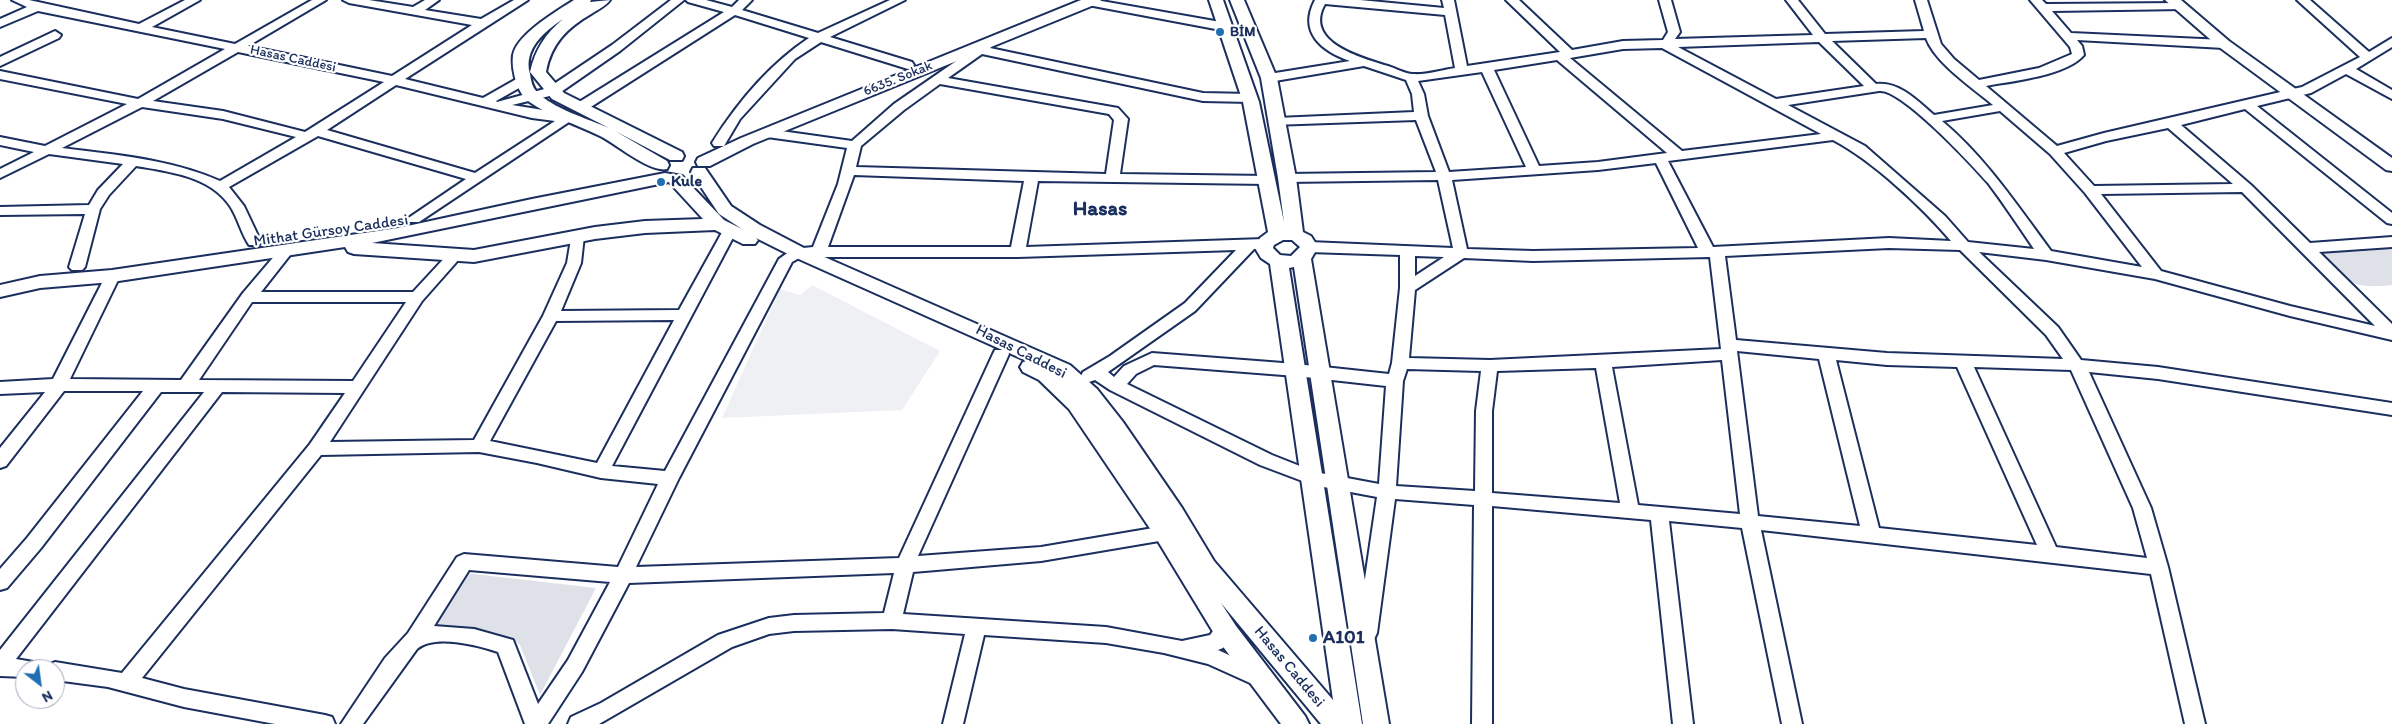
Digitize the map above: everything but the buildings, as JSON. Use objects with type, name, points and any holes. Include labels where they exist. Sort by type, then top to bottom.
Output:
[{"type":"main road","points":[[584,0],[555,18],[534,35],[521,53],[520,66],[532,96],[568,118],[606,133],[667,170],[688,178],[699,163]]},
{"type":"main road","points":[[603,0],[576,17],[546,44],[540,57],[538,72],[558,96],[581,107],[667,170],[699,163]]},
{"type":"main road","name":"6635. Sokak","points":[[699,163],[719,143],[1069,0]]},
{"type":"main road","points":[[1216,0],[1250,98],[1268,180],[1271,240]]},
{"type":"main road","points":[[1237,0],[1269,78],[1287,178],[1271,240],[1265,252],[1279,261],[1291,262],[1305,253]]},
{"type":"main road","name":"6635. Sokak","points":[[699,163],[767,133],[986,46],[1091,1]]},
{"type":"main road","points":[[2179,2],[2224,44],[2392,150]]},
{"type":"main road","points":[[2179,2],[2257,57],[2392,166]]},
{"type":"main road","name":"Hasas Caddesi","points":[[699,163],[725,210],[792,255],[1046,375],[1076,404],[1165,533],[1220,622],[1294,722]]},
{"type":"main road","name":"Mithat Gürsoy Caddesi","points":[[0,280],[77,267],[414,219],[667,170]]},
{"type":"main road","name":"Mithat Gürsoy Caddesi","points":[[0,290],[40,282],[112,276],[398,234],[532,204],[667,170]]},
{"type":"main road","name":"Hasas Caddesi","points":[[667,170],[724,227],[1030,354],[1063,370],[1087,377],[1090,394],[1116,427],[1174,514],[1206,568],[1337,724]]},
{"type":"main road","name":"Mithat Gürsoy Caddesi","points":[[315,245],[474,256],[577,236],[645,227],[724,227]]},
{"type":"main road","points":[[1271,240],[1304,240],[1320,373],[1376,724]]},
{"type":"main road","points":[[1279,261],[1349,724]]},
{"type":"street","name":"Hasas Caddesi","points":[[18,0],[37,7],[143,27],[397,81],[532,114],[568,118]]},
{"type":"street","points":[[143,27],[194,0]]},
{"type":"street","points":[[0,174],[140,103],[320,0]]},
{"type":"street","points":[[348,0],[483,23]]},
{"type":"street","points":[[415,11],[433,0]]},
{"type":"street","points":[[220,186],[312,134],[397,81],[483,23],[522,0]]},
{"type":"street","points":[[501,105],[553,90],[616,48],[678,0]]},
{"type":"street","points":[[692,0],[734,11],[908,65]]},
{"type":"street","points":[[581,107],[734,11],[746,0]]},
{"type":"street","points":[[719,143],[735,117],[791,56],[818,38],[899,0]]},
{"type":"street","points":[[1462,71],[1449,6],[1322,0],[1314,14],[1317,29],[1324,42],[1343,55],[1398,71],[1411,78],[1486,68],[1623,45],[1666,45],[1821,37],[1931,34]]},
{"type":"street","points":[[1512,0],[1564,55],[1620,109],[1679,156]]},
{"type":"street","points":[[1665,0],[1674,32],[1666,45]]},
{"type":"street","points":[[1792,0],[1821,37],[1874,89]]},
{"type":"street","points":[[1922,0],[1935,45],[1976,84],[2055,151],[2090,190],[2156,274]]},
{"type":"street","points":[[2303,0],[2373,54],[2392,56]]},
{"type":"street","points":[[1091,1],[1226,27]]},
{"type":"street","points":[[2040,4],[2179,2]]},
{"type":"street","points":[[1976,84],[2053,68],[2070,61],[2078,55],[2076,46],[2040,4]]},
{"type":"street","points":[[0,23],[37,7]]},
{"type":"street","points":[[0,62],[56,35]]},
{"type":"street","points":[[2068,36],[2224,44]]},
{"type":"street","points":[[2055,151],[2104,137],[2172,123],[2300,92],[2346,69],[2392,42]]},
{"type":"street","points":[[1666,45],[1860,149],[1940,218],[1964,246],[2052,331],[2077,365],[2142,508],[2159,566],[2195,724]]},
{"type":"street","points":[[819,251],[845,184],[855,144],[899,107],[986,46],[1203,98],[1250,98]]},
{"type":"street","points":[[1269,78],[1364,62]]},
{"type":"street","points":[[1486,68],[1535,171]]},
{"type":"street","points":[[2346,69],[2392,95]]},
{"type":"street","points":[[0,75],[140,103],[223,115],[312,134],[478,178]]},
{"type":"street","points":[[1411,78],[1418,94],[1421,116],[1444,176],[1460,252]]},
{"type":"street","points":[[486,102],[524,80]]},
{"type":"street","points":[[938,80],[1114,111],[1121,119],[1112,178]]},
{"type":"street","points":[[1776,103],[1883,87],[1896,91],[1956,140],[1993,181],[2046,255]]},
{"type":"street","points":[[2247,104],[2392,220]]},
{"type":"street","points":[[1932,119],[2003,107]]},
{"type":"street","points":[[1277,122],[1421,116]]},
{"type":"street","points":[[414,219],[568,118]]},
{"type":"street","points":[[2172,123],[2246,188],[2392,334]]},
{"type":"street","points":[[767,133],[855,144]]},
{"type":"street","points":[[1287,178],[1444,176],[1535,171],[1679,156],[1834,136]]},
{"type":"street","points":[[0,141],[47,150],[133,161],[188,172],[220,186],[237,206],[254,242]]},
{"type":"street","points":[[1660,158],[1712,252],[1730,350],[1750,521],[1792,724]]},
{"type":"street","points":[[77,267],[93,209],[103,193],[133,161]]},
{"type":"street","points":[[847,171],[1032,178],[1268,180]]},
{"type":"street","points":[[1018,252],[1032,178]]},
{"type":"street","points":[[2090,190],[2246,188]]},
{"type":"street","points":[[0,211],[93,209]]},
{"type":"street","points":[[0,221],[44,210]]},
{"type":"street","points":[[601,471],[684,315],[724,227]]},
{"type":"street","points":[[479,446],[551,316],[574,263],[577,236]]},
{"type":"street","points":[[536,724],[558,695],[624,575],[670,478],[792,255],[819,251],[1018,252],[1271,240]]},
{"type":"street","points":[[1087,377],[1116,360],[1190,307],[1271,240]]},
{"type":"street","points":[[2306,248],[2392,242]]},
{"type":"street","points":[[1305,253],[1407,251],[1541,256],[1712,252],[1889,244],[1964,246],[2046,255],[2156,274],[2290,311],[2392,334]]},
{"type":"street","points":[[186,386],[248,297],[287,250]]},
{"type":"street","points":[[1364,649],[1387,492],[1395,381],[1400,362],[1408,288],[1407,251]]},
{"type":"street","points":[[1408,288],[1460,252]]},
{"type":"street","points":[[126,683],[316,449],[417,298],[455,255]]},
{"type":"street","points":[[0,461],[59,385],[112,276]]},
{"type":"street","points":[[248,297],[417,298]]},
{"type":"street","points":[[551,316],[684,315]]},
{"type":"street","points":[[1400,362],[1490,366],[1602,362],[1730,350],[1826,354],[1887,359],[2077,365],[2158,373],[2392,409]]},
{"type":"street","points":[[892,621],[905,565],[1001,354]]},
{"type":"street","points":[[1826,354],[1872,536]]},
{"type":"street","points":[[1116,386],[1130,370],[1152,360],[1296,370],[1395,381]]},
{"type":"street","points":[[1602,362],[1630,509]]},
{"type":"street","points":[[1963,362],[2050,554]]},
{"type":"street","points":[[1482,724],[1484,410],[1490,366]]},
{"type":"street","points":[[1087,377],[1116,386],[1266,460],[1313,478],[1337,484],[1387,492],[1630,509],[2159,566]]},
{"type":"street","points":[[0,388],[59,385],[358,387]]},
{"type":"street","points":[[0,582],[34,543],[157,385]]},
{"type":"street","points":[[0,666],[218,386]]},
{"type":"street","points":[[316,449],[479,446],[537,456],[601,471],[670,478]]},
{"type":"street","points":[[1659,512],[1683,724]]},
{"type":"street","points":[[351,724],[415,638],[464,562],[624,575],[905,565],[1041,554],[1165,533]]},
{"type":"street","points":[[578,724],[608,710],[726,641],[749,631],[794,623],[892,621],[976,628],[1021,628],[1106,635],[1211,656],[1263,680]]},
{"type":"street","points":[[1178,648],[1216,642],[1223,632],[1220,622]]},
{"type":"street","points":[[953,724],[976,628]]},
{"type":"street","points":[[415,638],[431,634],[490,639],[506,646],[536,724]]},
{"type":"street","points":[[0,666],[15,667]]},
{"type":"street","points":[[65,673],[126,683],[184,698],[325,724]]},
{"type":"shaded area","points":[[2392,247],[2392,285],[2377,286],[2365,286],[2348,280],[2315,251]]},
{"type":"shaded area","points":[[812,285],[940,351],[902,410],[722,418],[780,289],[800,295]]},
{"type":"shaded area","points":[[465,573],[596,588],[540,695],[520,645],[512,638],[434,624]]},
{"type":"place","name":"BİM","points":[[1220,32]]},
{"type":"place","name":"Kule","points":[[661,182]]},
{"type":"place","name":"A101","points":[[1313,638]]},
{"type":"district","name":"Hasas","points":[[1100,210]]}]
